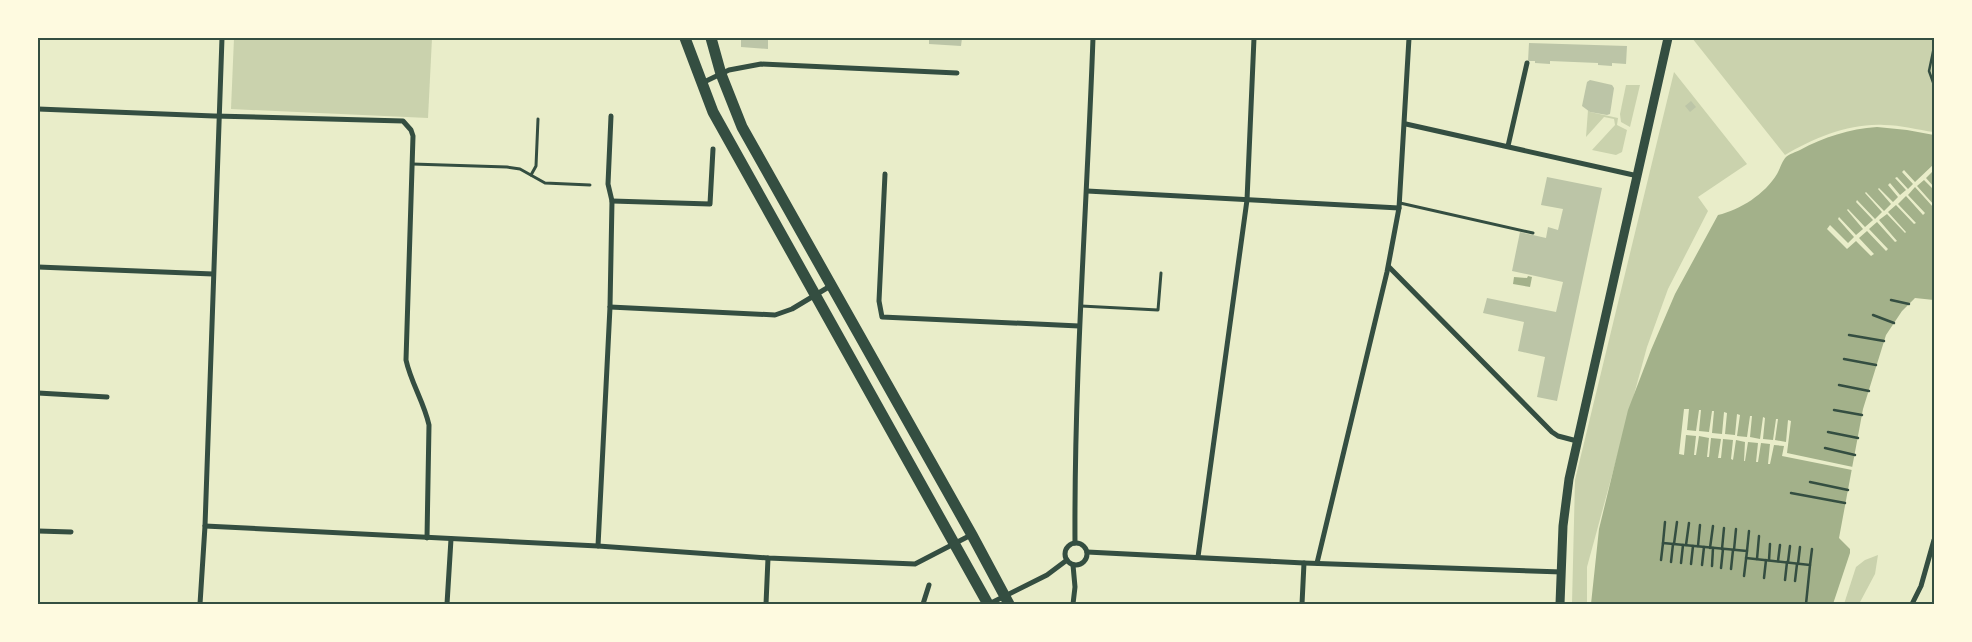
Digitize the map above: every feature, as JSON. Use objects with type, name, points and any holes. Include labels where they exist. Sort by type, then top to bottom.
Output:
[{"type":"main road","points":[[685,38],[714,112],[753,186],[989,604]]},
{"type":"main road","points":[[710,38],[720,74],[742,127],[1007,600]]},
{"type":"street","points":[[200,604],[222,38]]},
{"type":"street","points":[[1075,542],[1075,438],[1079,326],[1093,38]]},
{"type":"street","points":[[1198,557],[1247,200],[1254,38]]},
{"type":"street","points":[[1317,563],[1389,267],[1400,205],[1406,124],[1409,38]]},
{"type":"street","points":[[1560,604],[1565,502],[1577,441],[1668,38]]},
{"type":"street","points":[[1508,146],[1527,63]]},
{"type":"street","points":[[702,83],[729,70],[761,64],[957,73]]},
{"type":"street","points":[[38,108],[218,116],[403,121],[407,125],[413,136],[406,360],[410,377],[425,407],[429,425],[427,538]]},
{"type":"street","points":[[598,546],[610,307],[612,201],[608,184],[611,116]]},
{"type":"street","points":[[1406,124],[1638,176]]},
{"type":"street","points":[[612,201],[710,204],[713,149]]},
{"type":"street","points":[[885,174],[879,301],[882,317],[1079,326]]},
{"type":"street","points":[[1087,191],[1247,200],[1400,205]]},
{"type":"street","points":[[38,266],[213,274]]},
{"type":"street","points":[[1389,267],[1552,432],[1558,436],[1577,441]]},
{"type":"street","points":[[610,307],[775,315],[792,309],[832,285]]},
{"type":"street","points":[[38,393],[107,397]]},
{"type":"street","points":[[204,526],[598,546],[768,558],[915,564],[972,535]]},
{"type":"street","points":[[38,531],[71,532]]},
{"type":"street","points":[[447,604],[451,539]]},
{"type":"street","points":[[1912,604],[1921,586],[1934,540]]},
{"type":"street","points":[[1075,542],[1081,544],[1087,552]]},
{"type":"street","points":[[1075,542],[1066,549],[1066,560],[1072,565],[1079,565],[1084,561],[1087,552]]},
{"type":"street","points":[[1087,552],[1304,563],[1562,572]]},
{"type":"street","points":[[766,604],[768,558]]},
{"type":"street","points":[[989,604],[1007,600],[1047,575],[1066,560]]},
{"type":"street","points":[[1302,604],[1304,563]]},
{"type":"street","points":[[1072,565],[1075,587],[1074,604]]},
{"type":"street","points":[[923,604],[929,585]]},
{"type":"lane","points":[[531,175],[536,166],[538,120]]},
{"type":"lane","points":[[412,164],[507,167],[520,169],[545,183],[590,185]]},
{"type":"lane","points":[[1400,205],[1533,233]]},
{"type":"lane","points":[[1080,306],[1158,310],[1161,273]]},
{"type":"path","points":[[1934,47],[1929,71],[1934,85]]},
{"type":"path","points":[[1891,300],[1909,304]]},
{"type":"path","points":[[1873,315],[1894,323]]},
{"type":"path","points":[[1850,335],[1884,341]]},
{"type":"path","points":[[1844,359],[1876,365]]},
{"type":"path","points":[[1839,385],[1869,391]]},
{"type":"path","points":[[1834,410],[1862,415]]},
{"type":"path","points":[[1828,432],[1858,438]]},
{"type":"path","points":[[1825,448],[1855,455]]},
{"type":"path","points":[[1810,482],[1848,490]]},
{"type":"path","points":[[1791,493],[1845,503]]},
{"type":"path","points":[[1661,560],[1665,522]]},
{"type":"path","points":[[1671,562],[1677,522]]},
{"type":"path","points":[[1681,563],[1689,523]]},
{"type":"path","points":[[1698,546],[1700,525]]},
{"type":"path","points":[[1712,566],[1713,526]]},
{"type":"path","points":[[1721,568],[1724,528]]},
{"type":"path","points":[[1731,569],[1736,529]]},
{"type":"path","points":[[1744,576],[1749,531]]},
{"type":"path","points":[[1757,559],[1759,536]]},
{"type":"path","points":[[1664,543],[1747,551]]},
{"type":"path","points":[[1764,578],[1770,544]]},
{"type":"path","points":[[1778,561],[1780,545]]},
{"type":"path","points":[[1691,564],[1693,546]]},
{"type":"path","points":[[1785,580],[1790,546]]},
{"type":"path","points":[[1702,565],[1704,547]]},
{"type":"path","points":[[1795,582],[1800,547]]},
{"type":"path","points":[[1806,604],[1812,548]]},
{"type":"path","points":[[1746,558],[1810,565]]},
{"type":"shaded area","points":[[234,38],[432,38],[428,118],[231,109]]},
{"type":"shaded area","points":[[1692,38],[1934,38],[1934,132],[1890,125],[1858,126],[1820,138],[1785,155]]},
{"type":"shaded area","points":[[1674,72],[1747,164],[1698,197],[1708,211],[1668,289],[1647,347],[1587,567],[1587,604],[1572,604],[1575,480]]},
{"type":"shaded area","points":[[1626,85],[1640,85],[1630,127],[1621,122],[1620,114]]},
{"type":"shaded area","points":[[1588,110],[1618,118],[1617,125],[1627,130],[1622,152],[1616,155],[1592,150],[1615,125],[1614,119],[1604,117],[1586,137]]},
{"type":"shaded area","points":[[1877,127],[1934,135],[1934,300],[1915,298],[1902,311],[1886,335],[1863,409],[1839,538],[1850,549],[1850,553],[1833,604],[1591,604],[1599,529],[1628,410],[1675,294],[1718,215],[1743,205],[1759,194],[1772,181],[1789,155],[1837,134]]},
{"type":"shaded area","points":[[1528,276],[1532,277],[1530,287],[1513,284],[1514,277],[1527,278]]},
{"type":"shaded area","points":[[1878,555],[1875,574],[1859,604],[1844,604],[1856,567],[1865,560]]},
{"type":"pier","points":[[1934,164],[1934,174],[1932,172],[1926,178],[1934,187],[1934,190],[1924,180],[1917,186],[1934,205],[1933,207],[1915,187],[1908,195],[1925,213],[1923,215],[1906,196],[1898,204],[1916,223],[1914,224],[1896,205],[1888,212],[1905,233],[1887,214],[1879,220],[1897,241],[1895,242],[1877,222],[1869,229],[1888,249],[1886,251],[1867,231],[1859,238],[1874,254],[1871,256],[1856,241],[1847,249],[1827,229],[1830,225],[1848,243],[1854,237],[1838,219],[1839,217],[1856,235],[1863,229],[1848,209],[1865,227],[1873,220],[1856,202],[1857,200],[1875,219],[1882,212],[1866,192],[1884,211],[1891,204],[1879,188],[1893,202],[1898,197],[1888,185],[1890,183],[1900,195],[1906,190],[1895,178],[1897,177],[1908,189],[1913,184],[1902,172],[1904,170],[1915,182]]},
{"type":"pier","points":[[1684,409],[1689,409],[1687,430],[1696,431],[1699,410],[1701,410],[1699,431],[1709,432],[1712,411],[1714,411],[1712,433],[1722,434],[1724,412],[1727,413],[1725,434],[1735,435],[1737,414],[1740,415],[1737,436],[1747,437],[1750,416],[1752,416],[1750,437],[1760,439],[1763,417],[1765,418],[1763,439],[1773,440],[1776,419],[1778,419],[1775,440],[1786,442],[1788,420],[1791,421],[1787,453],[1853,467],[1852,470],[1782,456],[1784,446],[1774,445],[1770,464],[1768,464],[1770,444],[1761,443],[1758,462],[1756,462],[1758,443],[1748,442],[1744,461],[1745,442],[1736,440],[1733,460],[1731,459],[1733,440],[1723,439],[1721,458],[1718,458],[1721,439],[1711,438],[1709,457],[1707,457],[1709,438],[1699,436],[1696,455],[1694,455],[1696,436],[1686,435],[1684,455],[1679,454]]},
{"type":"building","points":[[741,38],[768,38],[768,49],[741,47]]},
{"type":"building","points":[[929,38],[962,38],[961,46],[929,44]]},
{"type":"building","points":[[1529,43],[1627,46],[1626,64],[1612,63],[1612,66],[1598,65],[1598,63],[1550,61],[1550,64],[1535,63],[1535,61],[1528,61]]},
{"type":"building","points":[[1590,80],[1612,85],[1614,88],[1610,114],[1590,112],[1582,106],[1587,82]]},
{"type":"building","points":[[1691,101],[1696,107],[1690,112],[1685,106]]},
{"type":"building","points":[[1547,177],[1602,188],[1557,401],[1537,397],[1545,357],[1518,351],[1524,322],[1483,313],[1487,298],[1556,312],[1563,282],[1512,271],[1520,232],[1546,238],[1548,227],[1558,230],[1563,209],[1541,205]]}]
